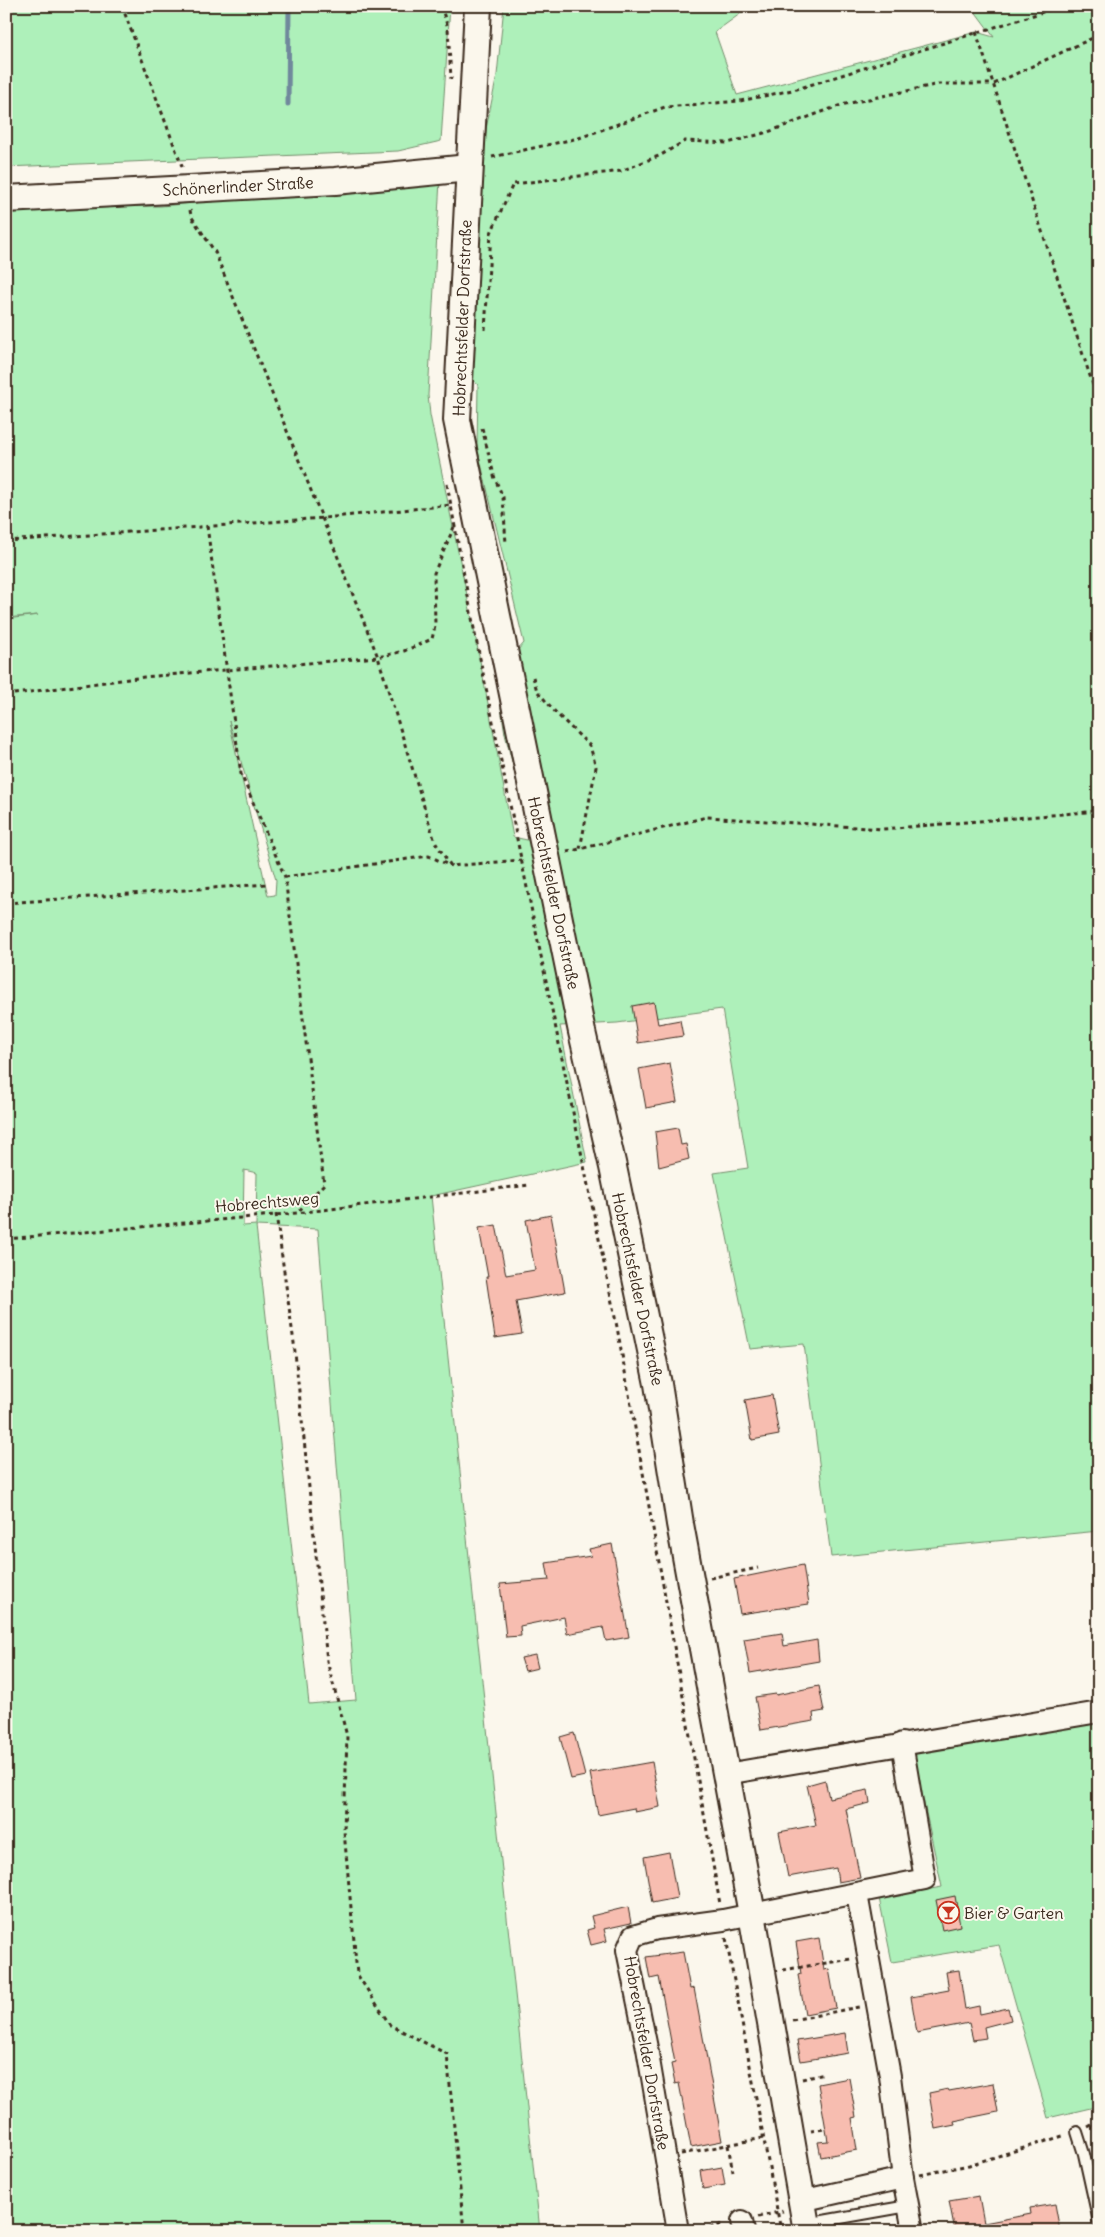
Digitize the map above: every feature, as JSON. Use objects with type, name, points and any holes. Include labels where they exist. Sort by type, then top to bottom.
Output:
[{"type":"street","name":"Hobrechtsfelder Dorfstraße","points":[[478,6],[457,420],[534,859],[658,1384],[691,1581],[771,2024],[799,2222]]},
{"type":"street","name":"Schönerlinder Straße","points":[[6,199],[335,181],[469,168]]},
{"type":"street","points":[[726,1774],[1099,1712]]},
{"type":"street","name":"Hobrechtsfelder Dorfstraße","points":[[678,2231],[647,2048],[627,1950],[634,1936],[657,1930],[723,1920],[924,1879],[902,1744]]},
{"type":"street","points":[[857,1894],[890,2076],[903,2178],[913,2231]]},
{"type":"street","points":[[799,2222],[903,2178]]},
{"type":"lane","points":[[1077,2132],[1084,2154],[1099,2222]]},
{"type":"lane","points":[[799,2222],[908,2206]]},
{"type":"path","points":[[122,6],[183,169],[191,216],[216,252],[324,518],[378,657],[435,842],[451,866]]},
{"type":"path","points":[[441,6],[448,28],[452,88]]},
{"type":"path","points":[[469,168],[493,157],[579,138],[665,107],[740,101],[797,89],[1062,6]]},
{"type":"path","points":[[976,32],[1099,404]]},
{"type":"path","points":[[484,340],[491,233],[513,184],[621,171],[660,155],[685,141],[728,143],[768,132],[841,105],[939,84],[994,84],[1099,35]]},
{"type":"path","points":[[482,426],[495,479],[503,497],[507,552]]},
{"type":"path","points":[[6,541],[324,518],[450,505],[534,859],[616,1327],[763,2138],[799,2222]]},
{"type":"path","points":[[207,526],[241,774],[285,877],[324,1184],[297,1213]]},
{"type":"path","points":[[6,695],[144,677],[378,657],[404,651],[432,639],[435,626],[434,573],[454,526]]},
{"type":"path","points":[[532,672],[537,691],[558,715],[590,746],[596,767],[580,849]]},
{"type":"path","points":[[285,877],[429,856],[451,866],[534,859],[707,817],[883,829],[1099,811]]},
{"type":"path","points":[[6,902],[266,884]]},
{"type":"path","name":"Hobrechtsweg","points":[[6,1239],[297,1213],[529,1185]]},
{"type":"path","points":[[276,1214],[294,1343],[327,1661],[347,1736],[344,1831],[357,1974],[390,2025],[446,2054],[464,2231]]},
{"type":"path","points":[[691,1581],[758,1568]]},
{"type":"path","points":[[762,1973],[868,1956]]},
{"type":"path","points":[[771,2024],[877,2004]]},
{"type":"path","points":[[903,2178],[969,2165],[1077,2132],[1099,2121]]},
{"type":"path","points":[[666,2157],[763,2138]]},
{"type":"path","points":[[728,2145],[733,2172]]},
{"type":"green space","points":[[6,6],[450,6],[441,141],[398,151],[6,167]]},
{"type":"green space","points":[[504,6],[751,6],[715,32],[737,95],[976,32],[994,37],[971,6],[1099,6],[1099,1531],[831,1557],[804,1344],[750,1349],[714,1173],[748,1168],[722,1009],[617,1023],[560,1026],[587,1162],[431,1196],[540,2231],[6,2231],[6,619],[38,615],[6,618],[6,211],[71,207],[161,206],[440,180],[428,395],[430,415],[475,634],[513,837],[532,841],[505,734],[496,675],[524,643],[477,447],[478,385],[468,374],[486,129],[497,75]],"holes":[[[229,721],[276,880],[275,895],[268,896]],[[244,1170],[257,1173],[256,1225],[243,1226]],[[256,1226],[318,1229],[356,1700],[309,1704]]]},
{"type":"green space","points":[[1099,1720],[1099,2106],[1048,2118],[999,1945],[892,1962],[879,1898],[942,1887],[913,1753]]},
{"type":"building","points":[[654,1002],[658,1024],[680,1020],[683,1036],[638,1043],[632,1006]]},
{"type":"building","points":[[670,1063],[677,1102],[646,1108],[639,1069]]},
{"type":"building","points":[[678,1128],[681,1145],[686,1144],[689,1159],[659,1167],[655,1132]]},
{"type":"building","points":[[551,1215],[565,1292],[516,1301],[522,1334],[495,1338],[486,1277],[488,1277],[479,1228],[496,1225],[506,1275],[535,1270],[526,1220]]},
{"type":"building","points":[[772,1395],[779,1435],[752,1440],[745,1400]]},
{"type":"building","points":[[612,1544],[629,1637],[606,1641],[603,1627],[567,1634],[564,1617],[520,1626],[521,1636],[506,1637],[500,1584],[549,1580],[546,1563],[591,1556],[589,1549]]},
{"type":"building","points":[[803,1565],[809,1604],[740,1614],[734,1579]]},
{"type":"building","points":[[782,1633],[784,1646],[817,1640],[819,1661],[750,1673],[744,1639]]},
{"type":"building","points":[[535,1655],[538,1668],[525,1671],[521,1658]]},
{"type":"building","points":[[819,1686],[824,1711],[813,1713],[814,1721],[761,1730],[755,1697],[776,1695]]},
{"type":"building","points":[[574,1733],[585,1776],[571,1779],[560,1737]]},
{"type":"building","points":[[652,1762],[660,1807],[635,1812],[634,1808],[598,1815],[590,1773]]},
{"type":"building","points":[[825,1780],[829,1798],[868,1790],[870,1803],[846,1809],[860,1878],[838,1882],[836,1868],[788,1877],[779,1832],[816,1825],[807,1785]]},
{"type":"building","points":[[669,1852],[677,1898],[652,1903],[644,1857]]},
{"type":"building","name":"Bier & Garten","points":[[955,1896],[960,1926],[942,1930],[936,1900]]},
{"type":"building","points":[[628,1907],[631,1923],[604,1929],[607,1941],[591,1945],[587,1930],[594,1928],[591,1916]]},
{"type":"building","points":[[819,1938],[824,1970],[829,1969],[836,2008],[805,2014],[798,1975],[801,1974],[796,1942]]},
{"type":"building","points":[[683,1952],[690,1989],[694,1988],[722,2141],[691,2147],[679,2083],[675,2084],[671,2064],[675,2063],[659,1977],[650,1979],[646,1957]]},
{"type":"building","points":[[959,1970],[965,2009],[979,2006],[980,2014],[1008,2008],[1011,2020],[984,2027],[986,2038],[973,2040],[969,2023],[917,2033],[911,1997],[949,1990],[946,1972]]},
{"type":"building","points":[[845,2033],[848,2053],[801,2061],[797,2041]]},
{"type":"building","points":[[849,2078],[856,2117],[852,2118],[857,2150],[821,2157],[818,2142],[828,2141],[818,2084]]},
{"type":"building","points":[[993,2083],[998,2112],[954,2121],[955,2125],[935,2129],[929,2093]]},
{"type":"building","points":[[722,2167],[725,2185],[703,2189],[700,2171]]},
{"type":"building","points":[[979,2196],[984,2223],[1031,2214],[1030,2208],[1055,2204],[1060,2231],[955,2231],[949,2201]]},
{"type":"waterway","points":[[288,104],[289,6]]},
{"type":"place","name":"Bier & Garten","points":[[948,1913]]}]
